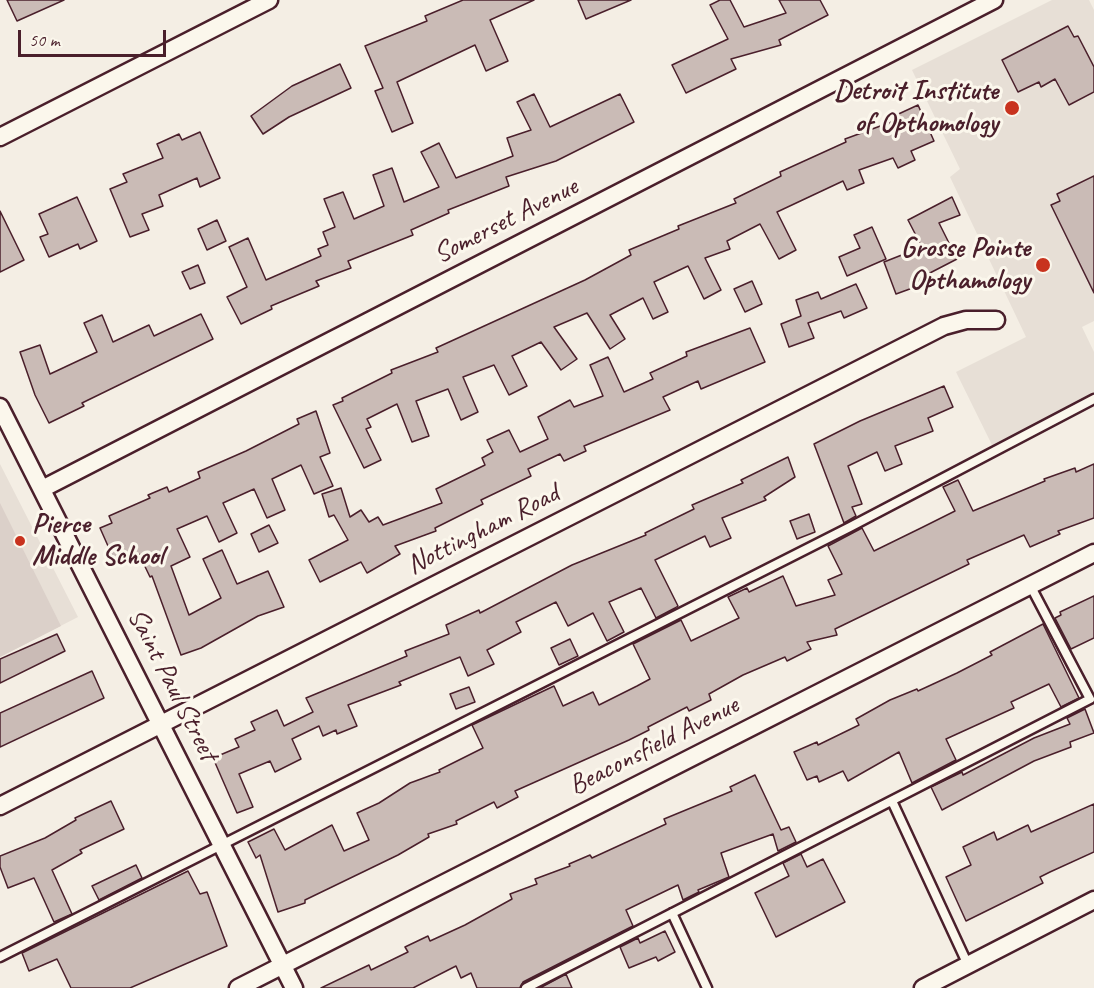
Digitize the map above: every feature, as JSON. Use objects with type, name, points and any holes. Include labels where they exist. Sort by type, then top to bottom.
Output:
[{"type":"street","points":[[0,137],[269,0]]},
{"type":"street","name":"Somerset Avenue","points":[[42,489],[994,0]]},
{"type":"street","name":"Nottingham Road","points":[[0,806],[944,326],[966,320],[996,320]]},
{"type":"street","name":"Saint Paul Street","points":[[0,407],[294,988]]},
{"type":"street","name":"Beaconsfield Avenue","points":[[238,988],[1094,553]]},
{"type":"street","points":[[922,988],[1094,900]]},
{"type":"lane","points":[[0,957],[850,527],[1094,399]]},
{"type":"lane","points":[[526,988],[1090,699],[1030,585]]},
{"type":"lane","points":[[892,801],[968,965]]},
{"type":"lane","points":[[672,913],[707,988]]},
{"type":"shaded area","points":[[1052,0],[1089,0],[1094,10],[1094,321],[1082,327],[1094,352],[1094,395],[992,445],[956,372],[1026,337],[950,177],[960,169],[912,70]]},
{"type":"shaded area","name":"Pierce Middle School","points":[[0,464],[78,617],[0,657]]},
{"type":"shaded area","name":"Pierce Middle School","points":[[0,503],[61,626],[0,657]]},
{"type":"building","points":[[7,0],[64,0],[17,21]]},
{"type":"building","points":[[463,0],[534,0],[490,20],[508,61],[486,71],[475,45],[397,82],[413,123],[392,132],[375,91],[383,88],[365,46],[427,21],[425,16]]},
{"type":"building","points":[[578,0],[631,0],[586,19]]},
{"type":"building","points":[[720,0],[730,0],[744,27],[786,13],[779,0],[820,0],[828,15],[779,40],[781,45],[731,59],[736,69],[686,93],[672,65],[728,39],[710,5]]},
{"type":"building","points":[[1068,26],[1074,37],[1078,36],[1094,67],[1094,92],[1069,105],[1055,79],[1041,87],[1039,82],[1018,92],[1002,60]]},
{"type":"building","points":[[340,64],[351,88],[289,117],[263,134],[251,116],[292,86]]},
{"type":"building","points":[[534,94],[550,127],[620,94],[634,122],[556,161],[506,177],[509,186],[448,210],[449,213],[411,230],[413,235],[348,261],[351,268],[316,281],[319,286],[271,306],[272,309],[241,324],[227,297],[247,287],[229,247],[248,238],[266,280],[321,256],[318,249],[328,245],[323,232],[335,227],[324,199],[343,192],[354,219],[384,206],[373,175],[392,168],[404,202],[439,187],[421,152],[439,143],[456,178],[513,156],[507,138],[531,130],[517,102]]},
{"type":"building","points":[[918,105],[934,141],[911,151],[915,160],[898,168],[893,158],[859,170],[864,183],[847,190],[843,181],[777,212],[796,250],[779,259],[760,224],[727,241],[730,249],[705,258],[721,290],[704,299],[688,266],[654,282],[668,312],[653,319],[643,298],[610,315],[625,339],[610,349],[587,313],[554,327],[577,359],[561,370],[541,342],[512,356],[527,386],[509,395],[494,365],[463,377],[478,412],[461,420],[448,389],[416,401],[429,436],[412,442],[397,404],[367,419],[371,427],[366,429],[381,460],[364,468],[333,405],[343,401],[342,398],[392,373],[391,370],[438,352],[436,348],[585,280],[631,255],[629,250],[679,229],[678,226],[736,203],[734,199],[781,176],[780,172],[846,142],[845,139],[894,121],[892,117]]},
{"type":"building","points":[[200,132],[220,178],[200,187],[197,178],[159,195],[163,206],[142,214],[149,230],[130,237],[110,189],[127,182],[123,174],[163,158],[157,144],[179,134],[182,140]]},
{"type":"building","points":[[1094,176],[1094,293],[1051,205],[1060,201],[1057,194]]},
{"type":"building","points":[[77,197],[97,241],[80,249],[78,244],[49,257],[40,237],[48,234],[39,214]]},
{"type":"building","points":[[952,197],[960,215],[939,223],[957,259],[926,275],[929,282],[896,294],[884,262],[922,247],[908,220]]},
{"type":"building","points":[[0,211],[24,260],[0,272]]},
{"type":"building","points":[[217,220],[226,241],[207,250],[198,229]]},
{"type":"building","points":[[872,227],[886,259],[847,276],[839,257],[860,248],[854,235]]},
{"type":"building","points":[[198,265],[205,283],[190,289],[182,272]]},
{"type":"building","points":[[752,281],[762,304],[745,312],[734,289]]},
{"type":"building","points":[[856,284],[867,308],[844,318],[841,311],[808,323],[814,338],[789,347],[781,324],[801,316],[796,300],[818,292],[821,299]]},
{"type":"building","points":[[201,314],[213,339],[82,403],[84,406],[49,423],[35,395],[20,352],[40,345],[50,374],[97,352],[84,323],[102,315],[113,342],[149,325],[154,336]]},
{"type":"building","points":[[750,328],[765,362],[701,389],[698,381],[663,397],[670,410],[584,446],[586,451],[564,461],[560,454],[528,469],[531,476],[481,500],[483,504],[435,528],[436,531],[395,546],[400,554],[367,573],[361,562],[320,582],[309,560],[348,540],[334,515],[329,517],[322,494],[341,488],[350,517],[361,510],[369,522],[378,517],[383,525],[442,503],[436,489],[485,465],[482,458],[493,452],[487,440],[509,430],[520,452],[548,439],[538,417],[570,400],[574,407],[603,396],[590,365],[608,357],[624,392],[653,379],[650,373],[687,356],[686,352]]},
{"type":"building","points":[[944,386],[953,407],[928,418],[933,431],[895,446],[902,464],[885,471],[877,452],[848,466],[862,504],[852,507],[856,516],[844,523],[814,444],[860,421]]},
{"type":"building","points":[[316,411],[330,453],[320,457],[333,486],[314,494],[301,465],[272,479],[285,510],[267,518],[254,489],[223,503],[237,533],[219,542],[207,516],[177,529],[190,557],[171,566],[189,615],[221,598],[203,559],[222,550],[237,584],[268,571],[284,607],[258,616],[201,648],[181,655],[152,576],[150,577],[139,554],[116,564],[100,528],[112,523],[109,516],[150,498],[148,495],[167,487],[169,492],[200,478],[198,472],[299,424],[297,419]]},
{"type":"building","points":[[788,457],[795,477],[764,497],[766,500],[722,518],[731,538],[710,547],[705,536],[655,560],[678,606],[675,608],[656,618],[641,588],[609,602],[624,632],[607,641],[593,613],[568,626],[556,602],[516,622],[521,632],[487,650],[494,664],[468,676],[460,657],[399,682],[401,685],[348,705],[357,726],[337,734],[336,730],[323,736],[319,726],[292,739],[301,759],[275,772],[270,761],[239,774],[253,807],[237,813],[213,758],[239,747],[235,739],[255,730],[251,722],[277,710],[284,726],[313,712],[306,698],[407,656],[405,651],[449,634],[446,625],[479,610],[480,613],[572,565],[646,535],[645,533],[694,509],[692,505],[743,483],[741,480]]},
{"type":"building","points":[[1094,464],[1094,518],[1058,531],[1060,534],[1030,547],[1024,535],[967,560],[969,564],[835,629],[837,635],[807,642],[811,649],[787,661],[785,657],[743,675],[709,694],[711,700],[689,711],[687,707],[648,727],[649,730],[629,740],[515,791],[518,797],[497,808],[494,802],[456,821],[457,824],[428,834],[429,837],[398,855],[305,900],[305,903],[278,912],[260,855],[256,858],[248,842],[274,829],[285,850],[332,825],[344,851],[369,840],[357,813],[379,803],[410,783],[440,772],[439,770],[483,748],[472,725],[554,686],[563,706],[593,692],[599,705],[650,679],[633,644],[681,620],[691,641],[739,618],[728,597],[747,588],[749,592],[783,576],[796,606],[835,595],[828,580],[842,574],[828,546],[862,528],[874,551],[955,511],[943,487],[958,480],[973,511],[1045,481],[1044,479],[1075,468],[1076,472]]},
{"type":"building","points":[[809,514],[815,532],[797,539],[790,521]]},
{"type":"building","points":[[269,525],[278,543],[259,552],[251,534]]},
{"type":"building","points":[[1094,596],[1094,638],[1071,649],[1055,618],[1061,615],[1060,612]]},
{"type":"building","points":[[1043,624],[1079,698],[1061,707],[1049,684],[1011,702],[1014,708],[946,739],[956,760],[912,783],[899,752],[848,781],[843,771],[819,782],[817,776],[807,780],[794,752],[817,742],[818,745],[859,725],[856,719],[890,700],[917,689],[918,691],[957,673],[992,655],[990,652]]},
{"type":"building","points":[[57,634],[65,651],[0,683],[0,659]]},
{"type":"building","points":[[570,639],[578,656],[559,665],[551,648]]},
{"type":"building","points":[[92,671],[104,698],[0,747],[0,713]]},
{"type":"building","points":[[469,687],[475,702],[456,709],[450,694]]},
{"type":"building","points":[[1085,709],[1094,733],[1070,742],[1071,747],[1034,761],[942,810],[931,787],[962,772],[963,775],[1034,738],[1070,724],[1067,718]]},
{"type":"building","points":[[755,775],[781,830],[789,827],[796,842],[778,851],[773,834],[721,853],[729,877],[698,890],[699,892],[683,900],[678,885],[626,910],[633,926],[523,982],[520,988],[477,988],[471,973],[461,978],[456,966],[413,988],[321,988],[369,965],[371,970],[408,952],[405,947],[428,936],[430,941],[465,925],[512,899],[510,894],[537,884],[535,879],[570,866],[569,864],[590,855],[592,858],[666,824],[664,819],[732,791],[730,787]]},
{"type":"building","points":[[111,801],[124,829],[80,850],[82,853],[52,870],[72,914],[54,922],[34,878],[8,888],[0,867],[0,856],[45,838],[76,820],[75,818]]},
{"type":"building","points":[[1094,804],[1094,852],[1040,877],[1043,883],[966,921],[946,877],[971,865],[963,847],[994,832],[997,840],[1028,825],[1031,832]]},
{"type":"building","points":[[801,854],[807,867],[823,859],[845,902],[776,937],[755,893],[789,876],[783,863]]},
{"type":"building","points":[[136,865],[142,878],[99,900],[92,886]]},
{"type":"building","points":[[188,871],[200,894],[207,892],[227,946],[130,988],[71,988],[57,959],[29,971],[22,953]]},
{"type":"building","points":[[665,931],[675,952],[658,961],[656,957],[629,968],[620,947],[638,938],[640,943]]},
{"type":"building","points":[[566,974],[572,988],[540,988]]},
{"type":"place","name":"Detroit Institute of Opthomology","points":[[1012,108]]},
{"type":"place","name":"Grosse Pointe Opthamology","points":[[1043,265]]},
{"type":"place","name":"Pierce Middle School","points":[[20,541]]}]
